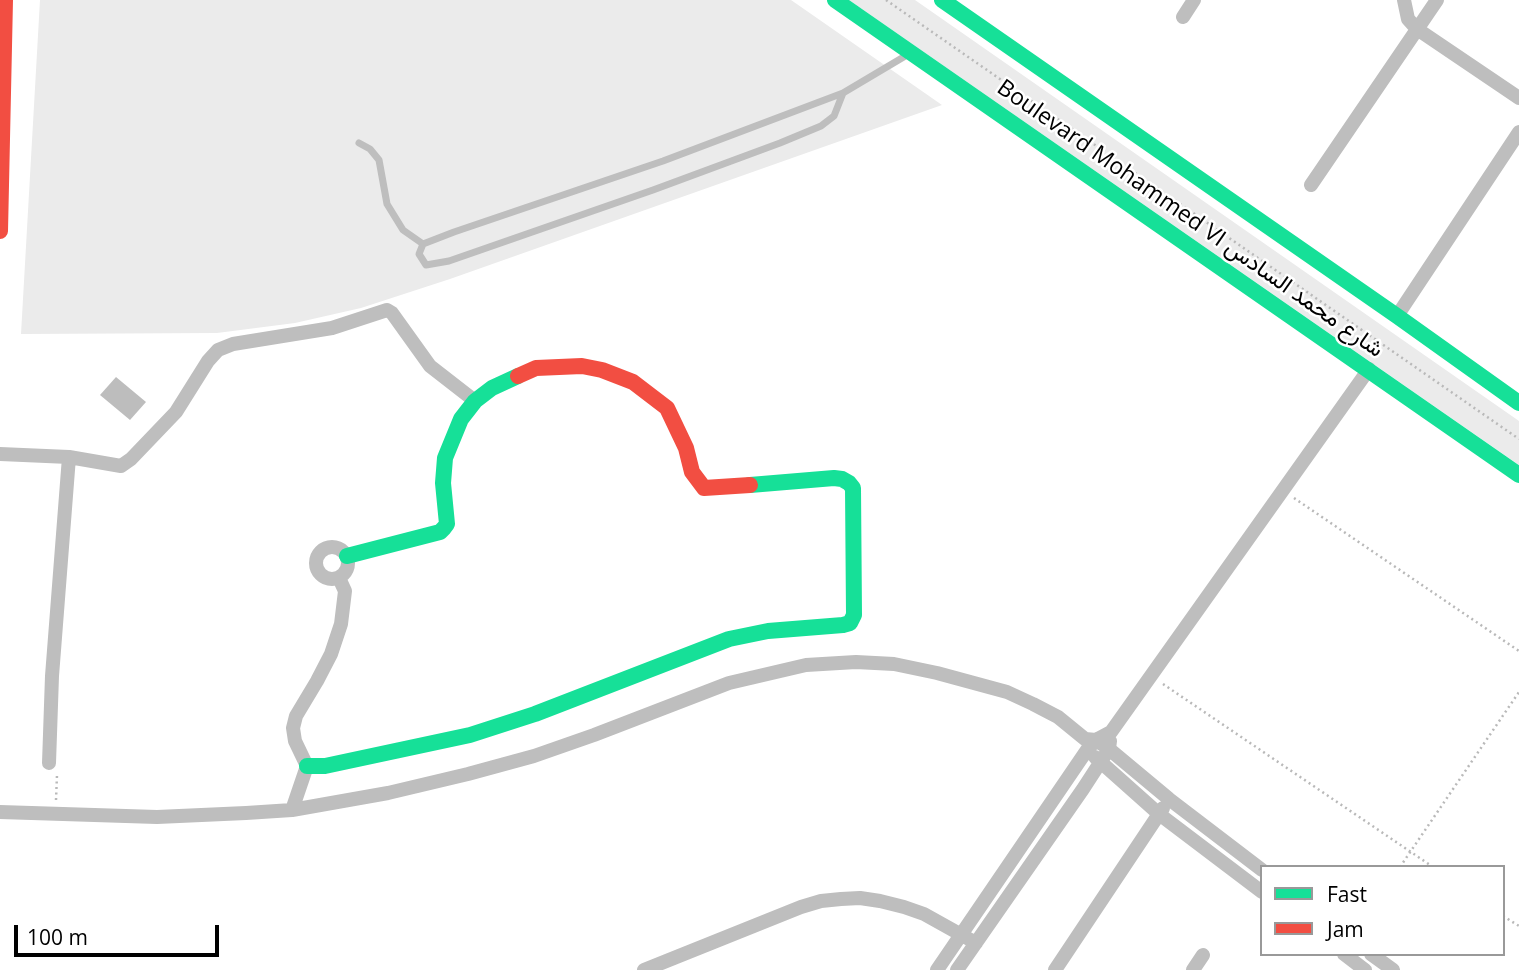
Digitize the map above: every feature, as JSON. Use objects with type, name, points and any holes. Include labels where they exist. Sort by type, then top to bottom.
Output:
[{"type":"main road","points":[[0,231],[5,0]]},
{"type":"main road","name":"Boulevard Mohammed VI شارع محمد السادس","points":[[835,0],[1519,475]]},
{"type":"main road","name":"Boulevard Mohammed VI شارع محمد السادس","points":[[942,0],[1519,403]]},
{"type":"main road","points":[[307,766],[326,766],[470,735],[535,714],[729,639],[768,631],[850,623],[854,615],[853,488],[842,479],[834,478],[704,488],[692,472],[686,448],[667,408],[648,392],[633,382],[602,370],[582,366],[536,368],[492,388],[475,401],[461,419],[445,458],[443,483],[447,524],[440,532],[346,556]]},
{"type":"street","points":[[1183,17],[1194,0]]},
{"type":"street","points":[[1404,0],[1408,19],[1417,29],[1519,97]]},
{"type":"street","points":[[1311,186],[1437,0]]},
{"type":"street","points":[[1397,316],[1519,132]]},
{"type":"street","points":[[0,454],[69,457],[121,466],[176,412],[208,361],[218,350],[233,344],[332,328],[387,310],[392,313],[430,366],[475,401]]},
{"type":"street","points":[[937,970],[1089,743],[1111,732],[1369,369]]},
{"type":"street","points":[[49,763],[52,676],[69,457]]},
{"type":"street","points":[[325,548],[341,550],[346,556],[348,564],[339,578],[331,579],[317,570],[315,562],[318,554],[325,548]]},
{"type":"street","points":[[292,810],[307,766],[295,741],[293,728],[296,716],[331,654],[341,624],[345,591],[339,578]]},
{"type":"street","points":[[0,812],[157,817],[292,810],[388,793],[534,756],[729,683],[806,665],[856,662],[894,664],[976,682],[1007,692],[1058,717],[1089,743],[1100,762],[1159,814],[1260,890]]},
{"type":"street","points":[[957,970],[1109,749],[1111,732]]},
{"type":"street","points":[[1089,743],[1109,749],[1260,868]]},
{"type":"street","points":[[1055,970],[1169,799]]},
{"type":"street","points":[[645,970],[821,901],[860,898],[880,901],[924,914],[976,943]]},
{"type":"street","points":[[1193,970],[1203,955]]},
{"type":"street","points":[[1347,956],[1365,970]]},
{"type":"street","points":[[1374,956],[1393,970]]},
{"type":"lane","points":[[843,93],[834,116],[821,127],[653,190],[449,261],[426,265],[419,254],[423,244],[663,160],[843,93],[910,53]]},
{"type":"lane","points":[[359,143],[370,149],[379,160],[387,204],[403,230],[423,244]]},
{"type":"path","points":[[886,0],[1519,439]]},
{"type":"path","points":[[1283,490],[1519,651]]},
{"type":"path","points":[[1151,676],[1430,865]]},
{"type":"path","points":[[1401,865],[1519,692]]},
{"type":"path","points":[[49,763],[57,776],[55,814]]},
{"type":"shaded area","points":[[40,0],[791,0],[942,105],[361,308],[295,323],[217,333],[21,334]]},
{"type":"shaded area","points":[[849,0],[915,0],[1519,421],[1519,465]]},
{"type":"shaded area","points":[[116,377],[146,402],[130,420],[100,395]]},
{"type":"traffic: fast","points":[[835,0],[1519,475]]},
{"type":"traffic: fast","points":[[942,0],[1519,403]]},
{"type":"traffic: fast","points":[[347,556],[440,532],[444,528],[447,524],[443,483],[445,458],[461,419],[475,401],[492,388],[518,376]]},
{"type":"traffic: fast","points":[[307,766],[325,766],[470,735],[535,714],[729,639],[768,631],[850,623],[854,615],[853,488],[842,479],[834,478],[750,485]]},
{"type":"traffic: jam","points":[[0,231],[5,0]]},
{"type":"traffic: jam","points":[[518,376],[536,368],[582,366],[602,370],[633,382],[667,408],[686,448],[692,472],[704,488],[750,485]]}]
